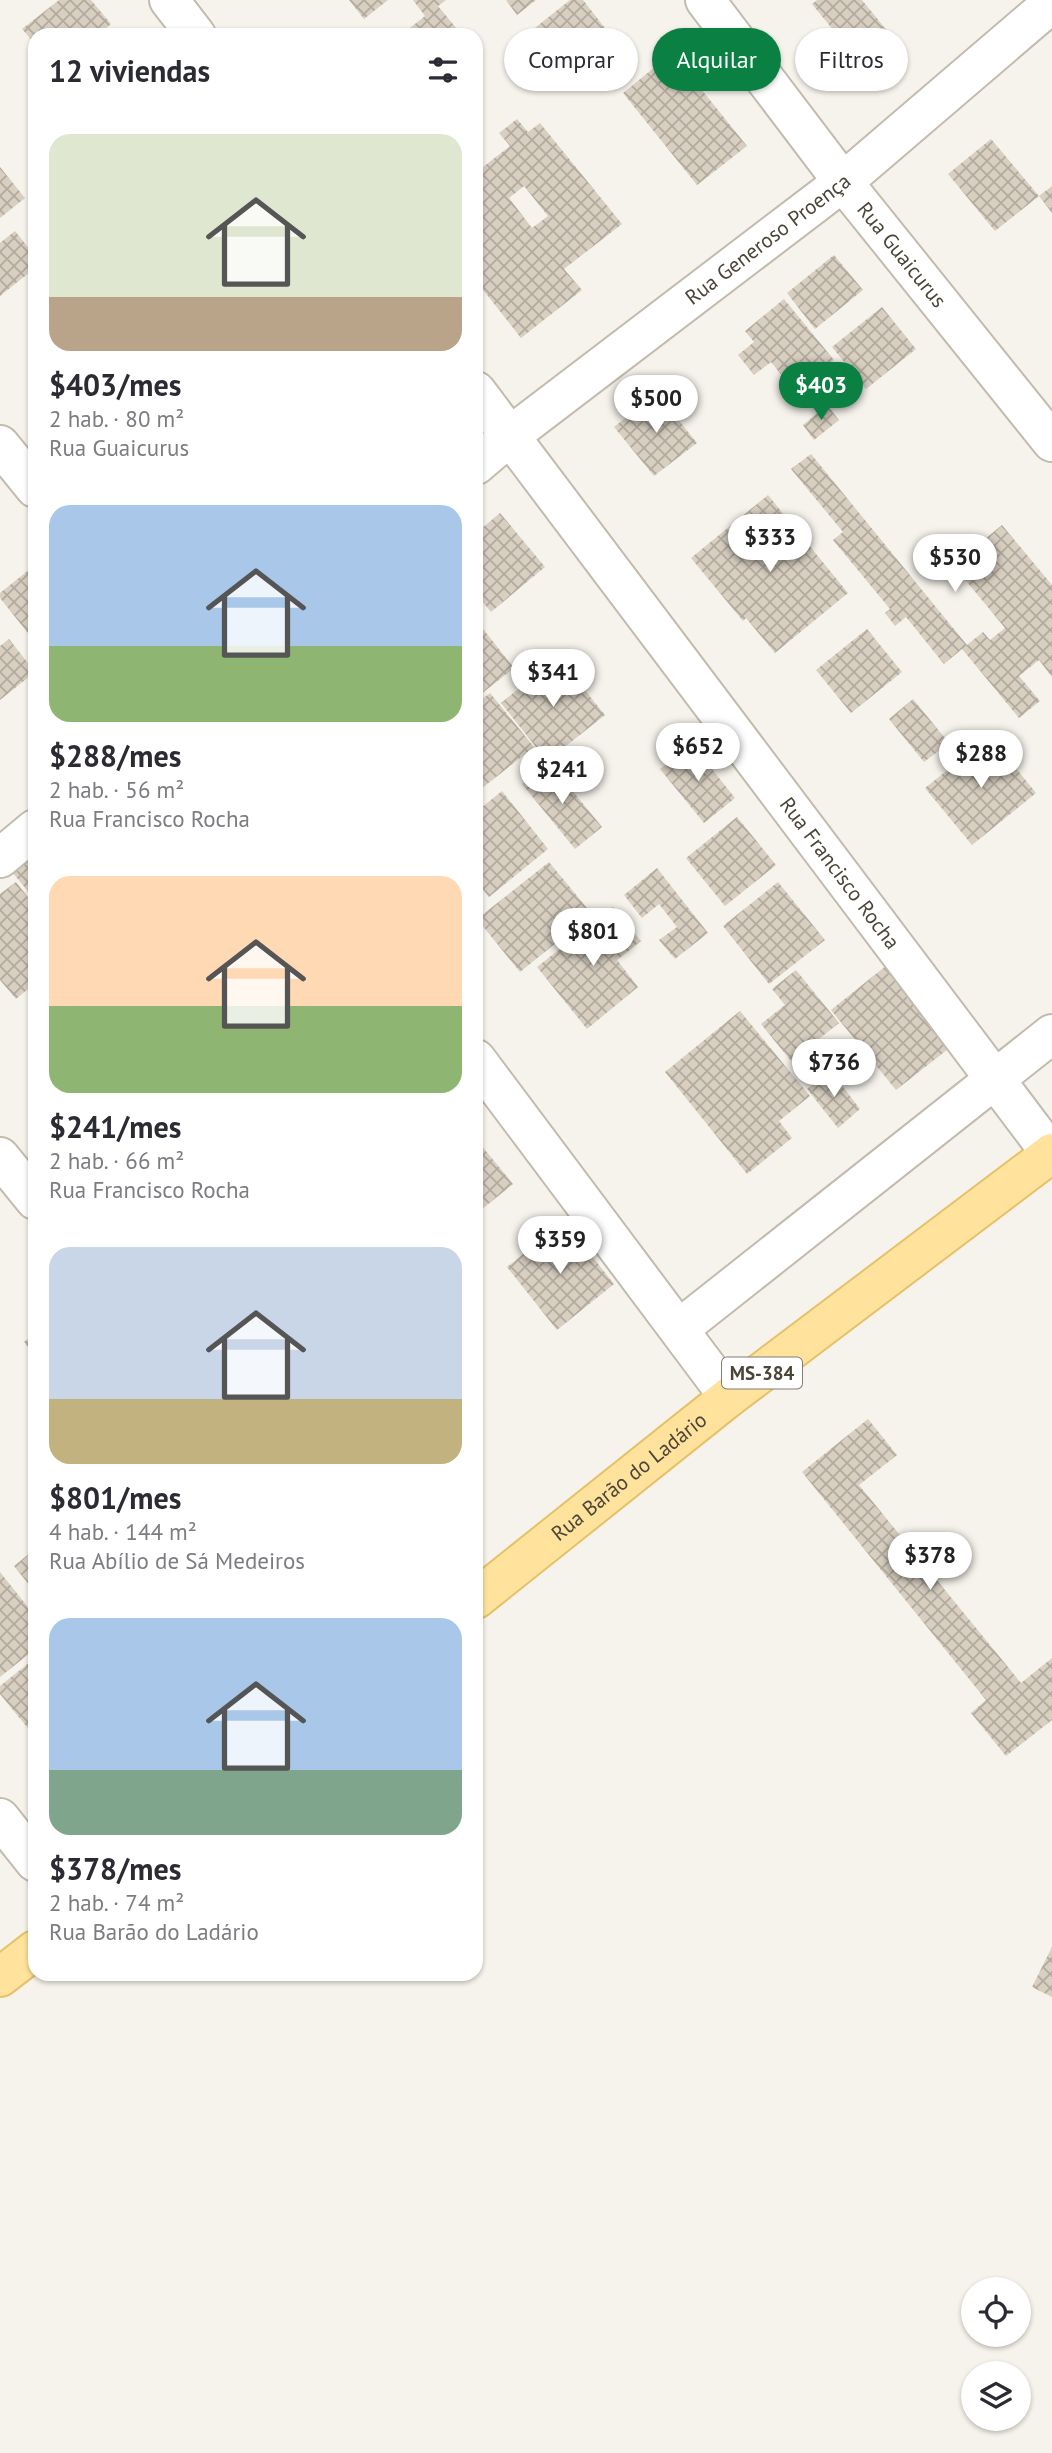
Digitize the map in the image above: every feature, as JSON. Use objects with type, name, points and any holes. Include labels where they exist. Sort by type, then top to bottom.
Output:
[{"type":"main road","name":"Rua Barão do Ladário","points":[[483,1592],[729,1397],[1051,1154]]},
{"type":"main road","points":[[0,1977],[28,1955]]},
{"type":"street","points":[[169,0],[191,28]]},
{"type":"street","name":"Rua Guaicurus","points":[[705,0],[843,182],[1052,442]]},
{"type":"street","name":"Rua Generoso Proença","points":[[483,459],[843,182],[1052,3]]},
{"type":"street","name":"Rua Francisco Rocha","points":[[483,400],[1051,1154]]},
{"type":"street","points":[[0,445],[28,479]]},
{"type":"street","points":[[0,858],[28,836]]},
{"type":"street","points":[[678,1329],[1052,1034]]},
{"type":"street","points":[[483,1068],[729,1397]]},
{"type":"street","points":[[2,1165],[28,1193]]},
{"type":"street","points":[[0,1818],[28,1853]]},
{"type":"building","points":[[59,0],[91,0],[111,24],[106,28],[28,28],[28,36],[22,29]]},
{"type":"building","points":[[349,0],[388,0],[364,19]]},
{"type":"building","points":[[413,0],[446,0],[438,6],[456,28],[410,28],[425,16]]},
{"type":"building","points":[[506,0],[536,0],[517,15]]},
{"type":"building","points":[[570,0],[583,0],[605,28],[535,28]]},
{"type":"building","points":[[817,0],[862,0],[885,28],[832,28],[812,4]]},
{"type":"building","points":[[652,69],[652,91],[703,91],[747,146],[697,185],[623,93],[638,91],[638,81]]},
{"type":"building","points":[[517,119],[528,132],[540,123],[622,224],[564,269],[582,290],[521,338],[483,290],[483,167],[510,146],[499,133]],"holes":[[[524,186],[548,216],[532,228],[509,198]]]},
{"type":"building","points":[[991,139],[1039,196],[995,231],[948,174]]},
{"type":"building","points":[[0,167],[25,198],[0,218]]},
{"type":"building","points":[[1052,186],[1052,213],[1039,196]]},
{"type":"building","points":[[15,231],[28,247],[28,274],[0,296],[0,243]]},
{"type":"building","points":[[834,255],[863,290],[815,329],[787,293]]},
{"type":"building","points":[[784,299],[834,360],[795,392],[771,362],[754,375],[738,355],[754,342],[745,331]]},
{"type":"building","points":[[882,307],[916,349],[866,389],[832,347]]},
{"type":"building","points":[[657,393],[697,443],[654,476],[614,427]]},
{"type":"building","points":[[827,405],[839,420],[814,440],[803,425]]},
{"type":"building","points":[[811,454],[967,645],[983,632],[990,640],[1005,628],[953,565],[1002,525],[1052,585],[1052,677],[1039,660],[1019,676],[1040,701],[1019,718],[962,649],[944,664],[906,617],[895,626],[885,613],[890,609],[833,540],[843,532],[791,469]]},
{"type":"building","points":[[768,495],[848,593],[775,653],[746,618],[743,621],[691,558]]},
{"type":"building","points":[[500,513],[545,567],[491,612],[483,602],[483,527]]},
{"type":"building","points":[[28,571],[28,633],[0,598],[0,593]]},
{"type":"building","points":[[483,629],[514,668],[483,692]]},
{"type":"building","points":[[867,629],[902,672],[851,713],[816,670]]},
{"type":"building","points":[[9,639],[28,663],[28,678],[0,700],[0,646]]},
{"type":"building","points":[[558,657],[605,715],[547,761],[501,703]]},
{"type":"building","points":[[490,693],[534,747],[483,787],[483,698]]},
{"type":"building","points":[[913,699],[949,743],[924,762],[889,719]]},
{"type":"building","points":[[990,736],[1036,793],[972,845],[925,788]]},
{"type":"building","points":[[692,744],[735,798],[704,823],[660,769]]},
{"type":"building","points":[[549,762],[602,827],[575,849],[522,784]]},
{"type":"building","points":[[502,791],[548,849],[489,897],[483,890],[483,806]]},
{"type":"building","points":[[737,817],[776,865],[725,906],[686,858]]},
{"type":"building","points":[[28,851],[28,891],[8,867]]},
{"type":"building","points":[[549,862],[592,914],[520,972],[483,926],[483,914]]},
{"type":"building","points":[[657,868],[708,933],[675,959],[659,940],[677,927],[659,904],[642,918],[624,895]]},
{"type":"building","points":[[16,882],[28,897],[28,989],[16,999],[0,980],[0,894]]},
{"type":"building","points":[[778,882],[825,940],[769,984],[723,926]]},
{"type":"building","points":[[613,907],[641,941],[617,960],[638,987],[587,1029],[537,967]]},
{"type":"building","points":[[892,961],[957,1042],[896,1090],[831,1010]]},
{"type":"building","points":[[796,970],[839,1023],[791,1061],[761,1024],[785,1005],[772,989]]},
{"type":"building","points":[[740,1011],[810,1096],[779,1121],[792,1138],[747,1174],[665,1072]]},
{"type":"building","points":[[830,1070],[860,1109],[838,1128],[807,1089]]},
{"type":"building","points":[[483,1148],[513,1184],[483,1208]]},
{"type":"building","points":[[564,1221],[614,1284],[557,1330],[507,1267]]},
{"type":"building","points":[[868,1419],[897,1455],[859,1485],[1021,1683],[1052,1658],[1052,1720],[1006,1756],[971,1713],[986,1700],[802,1472]]},
{"type":"building","points":[[28,1555],[28,1583],[14,1566]]},
{"type":"building","points":[[0,1572],[28,1607],[28,1655],[0,1677]]},
{"type":"building","points":[[28,1664],[28,1728],[0,1694],[0,1686]]},
{"type":"building","points":[[1052,1947],[1052,1997],[1032,1987]]}]
